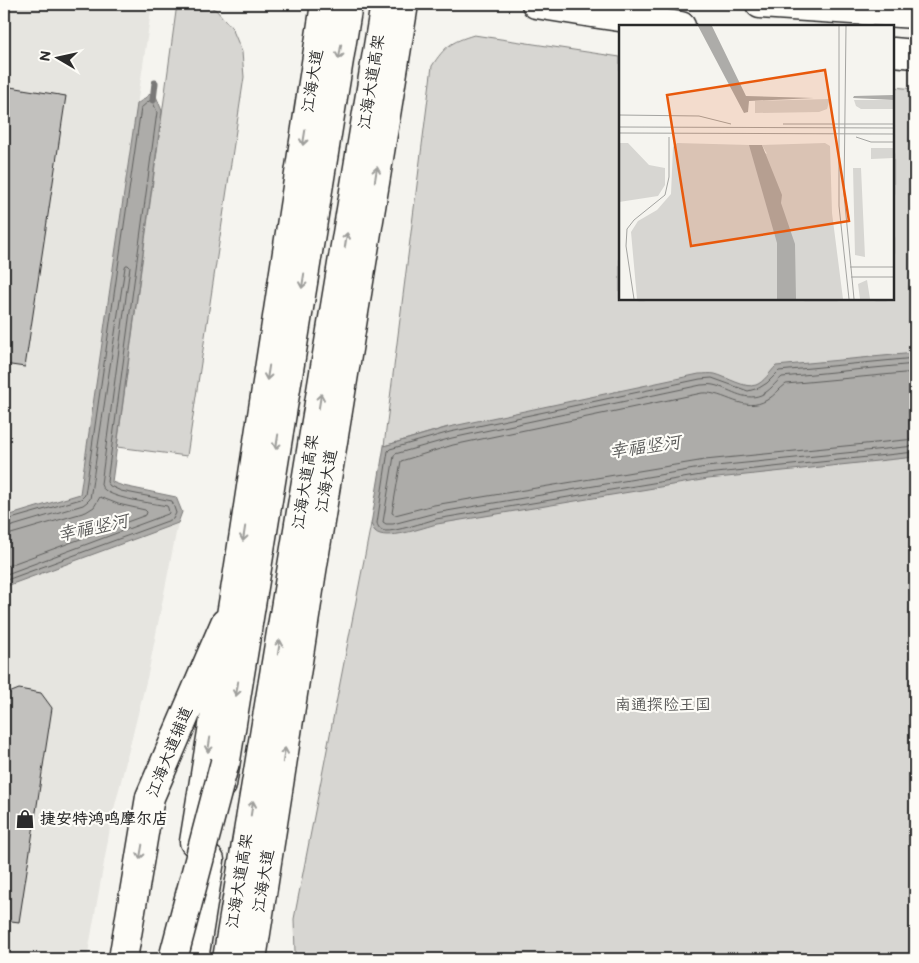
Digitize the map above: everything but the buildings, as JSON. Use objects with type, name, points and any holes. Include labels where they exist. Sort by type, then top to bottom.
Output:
[{"type":"main road","name":"江海大道","points":[[174,959],[238,572],[325,4]]},
{"type":"main road","name":"江海大道高架","points":[[194,959],[348,4]]},
{"type":"main road","name":"江海大道高架","points":[[228,959],[385,4]]},
{"type":"main road","name":"江海大道","points":[[252,959],[312,571],[404,4]]},
{"type":"main road","points":[[536,4],[674,25]]},
{"type":"main road","points":[[760,4],[915,14]]},
{"type":"main road","points":[[894,52],[915,54]]},
{"type":"main road","name":"江海大道辅道","points":[[123,959],[150,797],[231,610]]},
{"type":"main road","points":[[174,959],[225,762]]},
{"type":"shaded area","points":[[4,4],[152,4],[80,494],[4,517]]},
{"type":"shaded area","points":[[178,523],[148,674],[112,817],[87,959],[4,959],[4,587]]},
{"type":"green space","points":[[177,4],[205,4],[216,10],[232,28],[242,52],[244,77],[187,456],[117,447]]},
{"type":"green space","name":"南通探险王国","points":[[474,35],[619,57],[619,300],[894,300],[894,87],[915,89],[915,959],[297,959],[295,953],[294,919],[371,524],[376,532],[448,427],[384,446],[432,66],[449,46]]},
{"type":"water","name":"幸福竖河","points":[[154,91],[162,111],[112,482],[176,497],[182,512],[178,523],[4,587],[4,517],[80,494],[137,104]]},
{"type":"water","name":"幸福竖河","points":[[915,353],[915,457],[708,479],[437,524],[396,534],[380,534],[375,531],[371,524],[384,446],[449,427],[699,374],[715,374],[752,386],[762,382],[776,366]]},
{"type":"waterway","points":[[153,100],[155,83]]},
{"type":"place","name":"捷安特鸿鸣摩尔店","points":[[25,819]]}]
